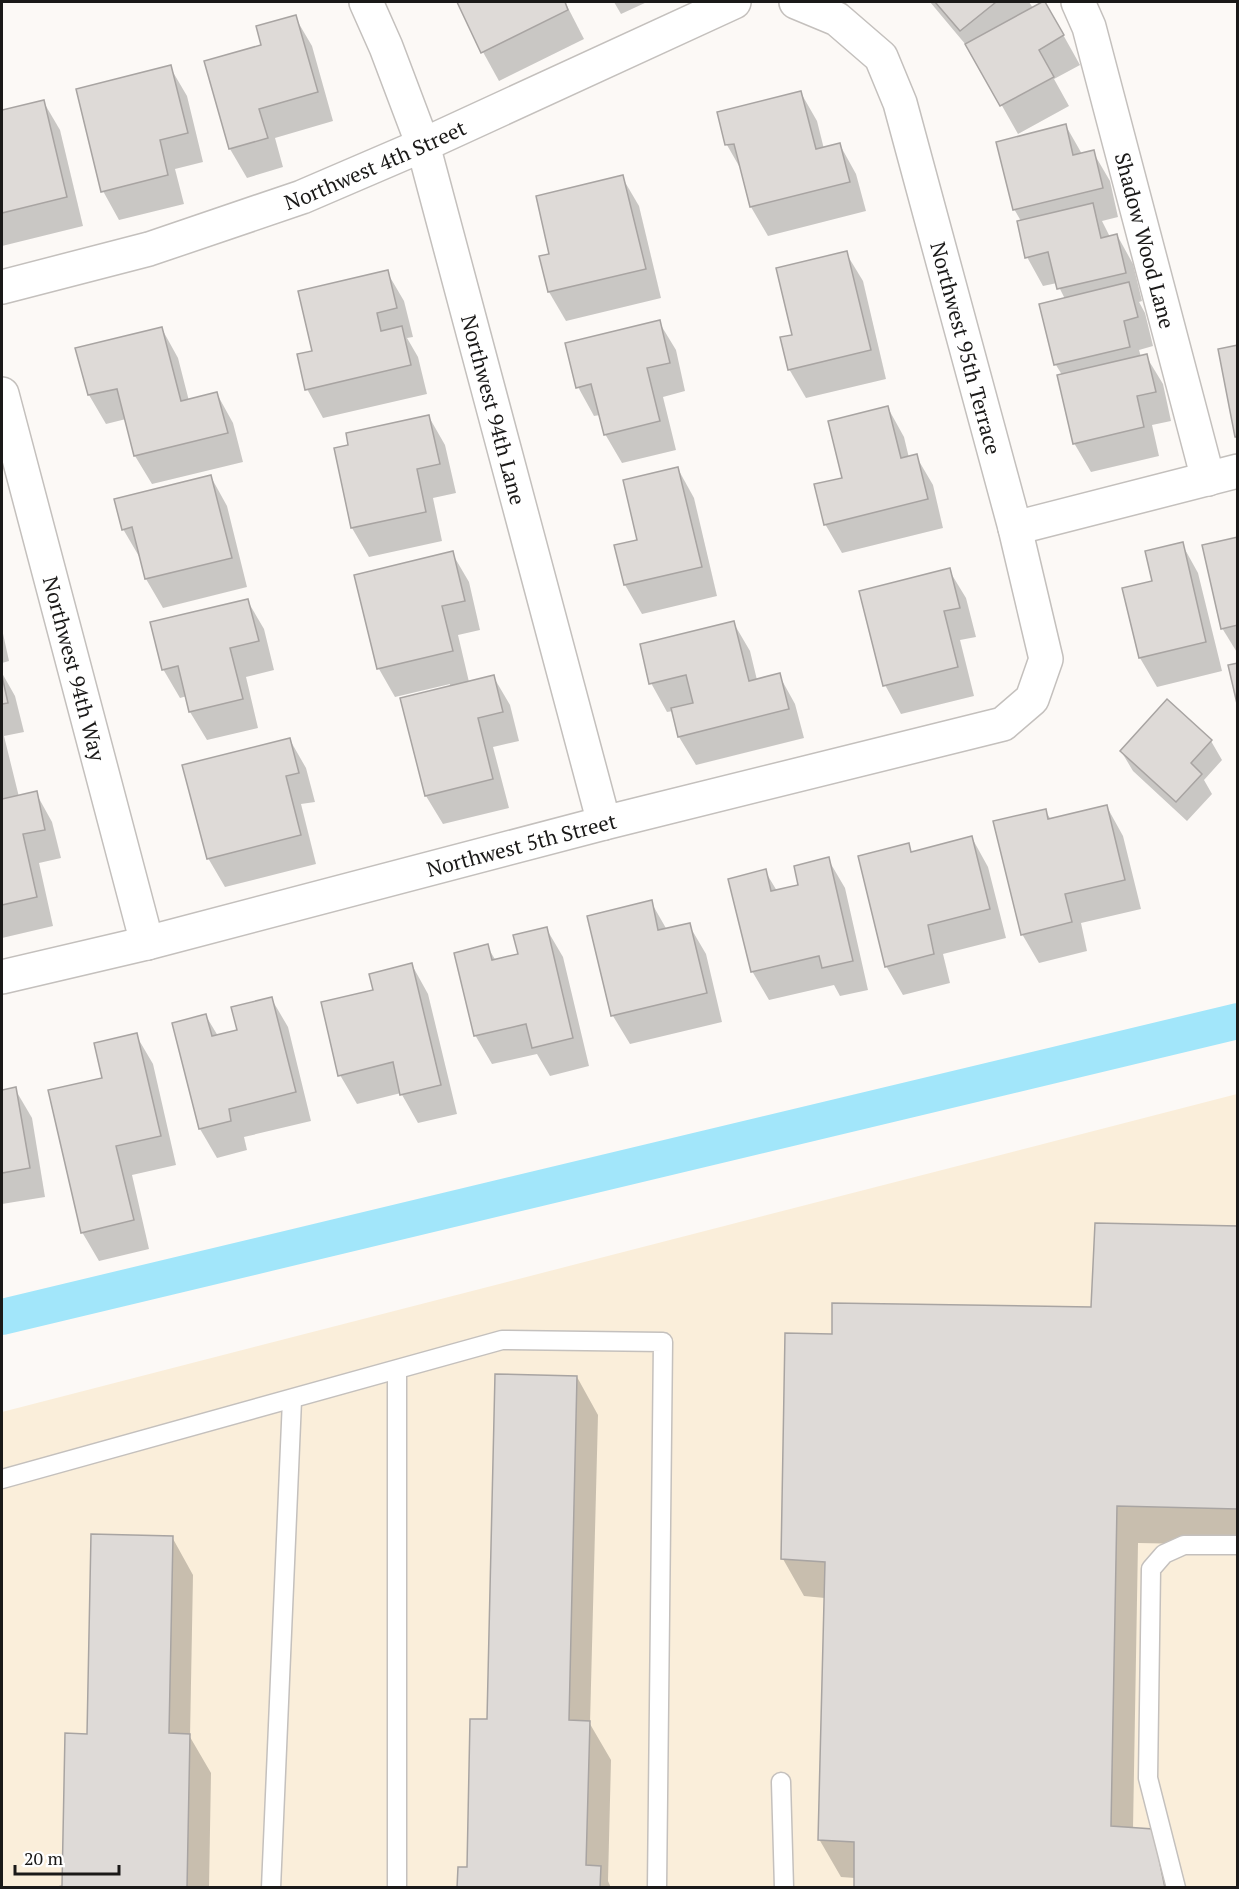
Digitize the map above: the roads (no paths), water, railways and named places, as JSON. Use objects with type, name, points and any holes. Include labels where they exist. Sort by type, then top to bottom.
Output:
[{"type":"street","name":"Northwest 94th Lane","points":[[366,2],[423,146],[603,823]]},
{"type":"street","name":"Northwest 4th Street","points":[[2,287],[171,241],[302,197],[423,146],[734,2]]},
{"type":"street","name":"Northwest 95th Terrace","points":[[796,2],[837,19],[881,57],[900,103],[1015,528],[1046,659],[1032,699]]},
{"type":"street","name":"Shadow Wood Lane","points":[[1015,528],[1223,475],[1089,27],[1078,2]]},
{"type":"street","name":"Northwest 94th Way","points":[[2,394],[147,943]]},
{"type":"street","name":"Northwest 5th Street","points":[[2,977],[147,943],[603,823],[1003,724],[1032,699]]},
{"type":"lane","points":[[2,1479],[502,1340],[663,1342],[657,1887]]},
{"type":"lane","points":[[397,1370],[397,1887]]},
{"type":"lane","points":[[271,1887],[292,1400]]},
{"type":"lane","points":[[1176,1887],[1148,1778],[1151,1569],[1164,1554],[1184,1545],[1238,1545]]},
{"type":"lane","points":[[781,1782],[784,1887]]},
{"type":"waterway","points":[[2,1317],[1238,1021]]}]
